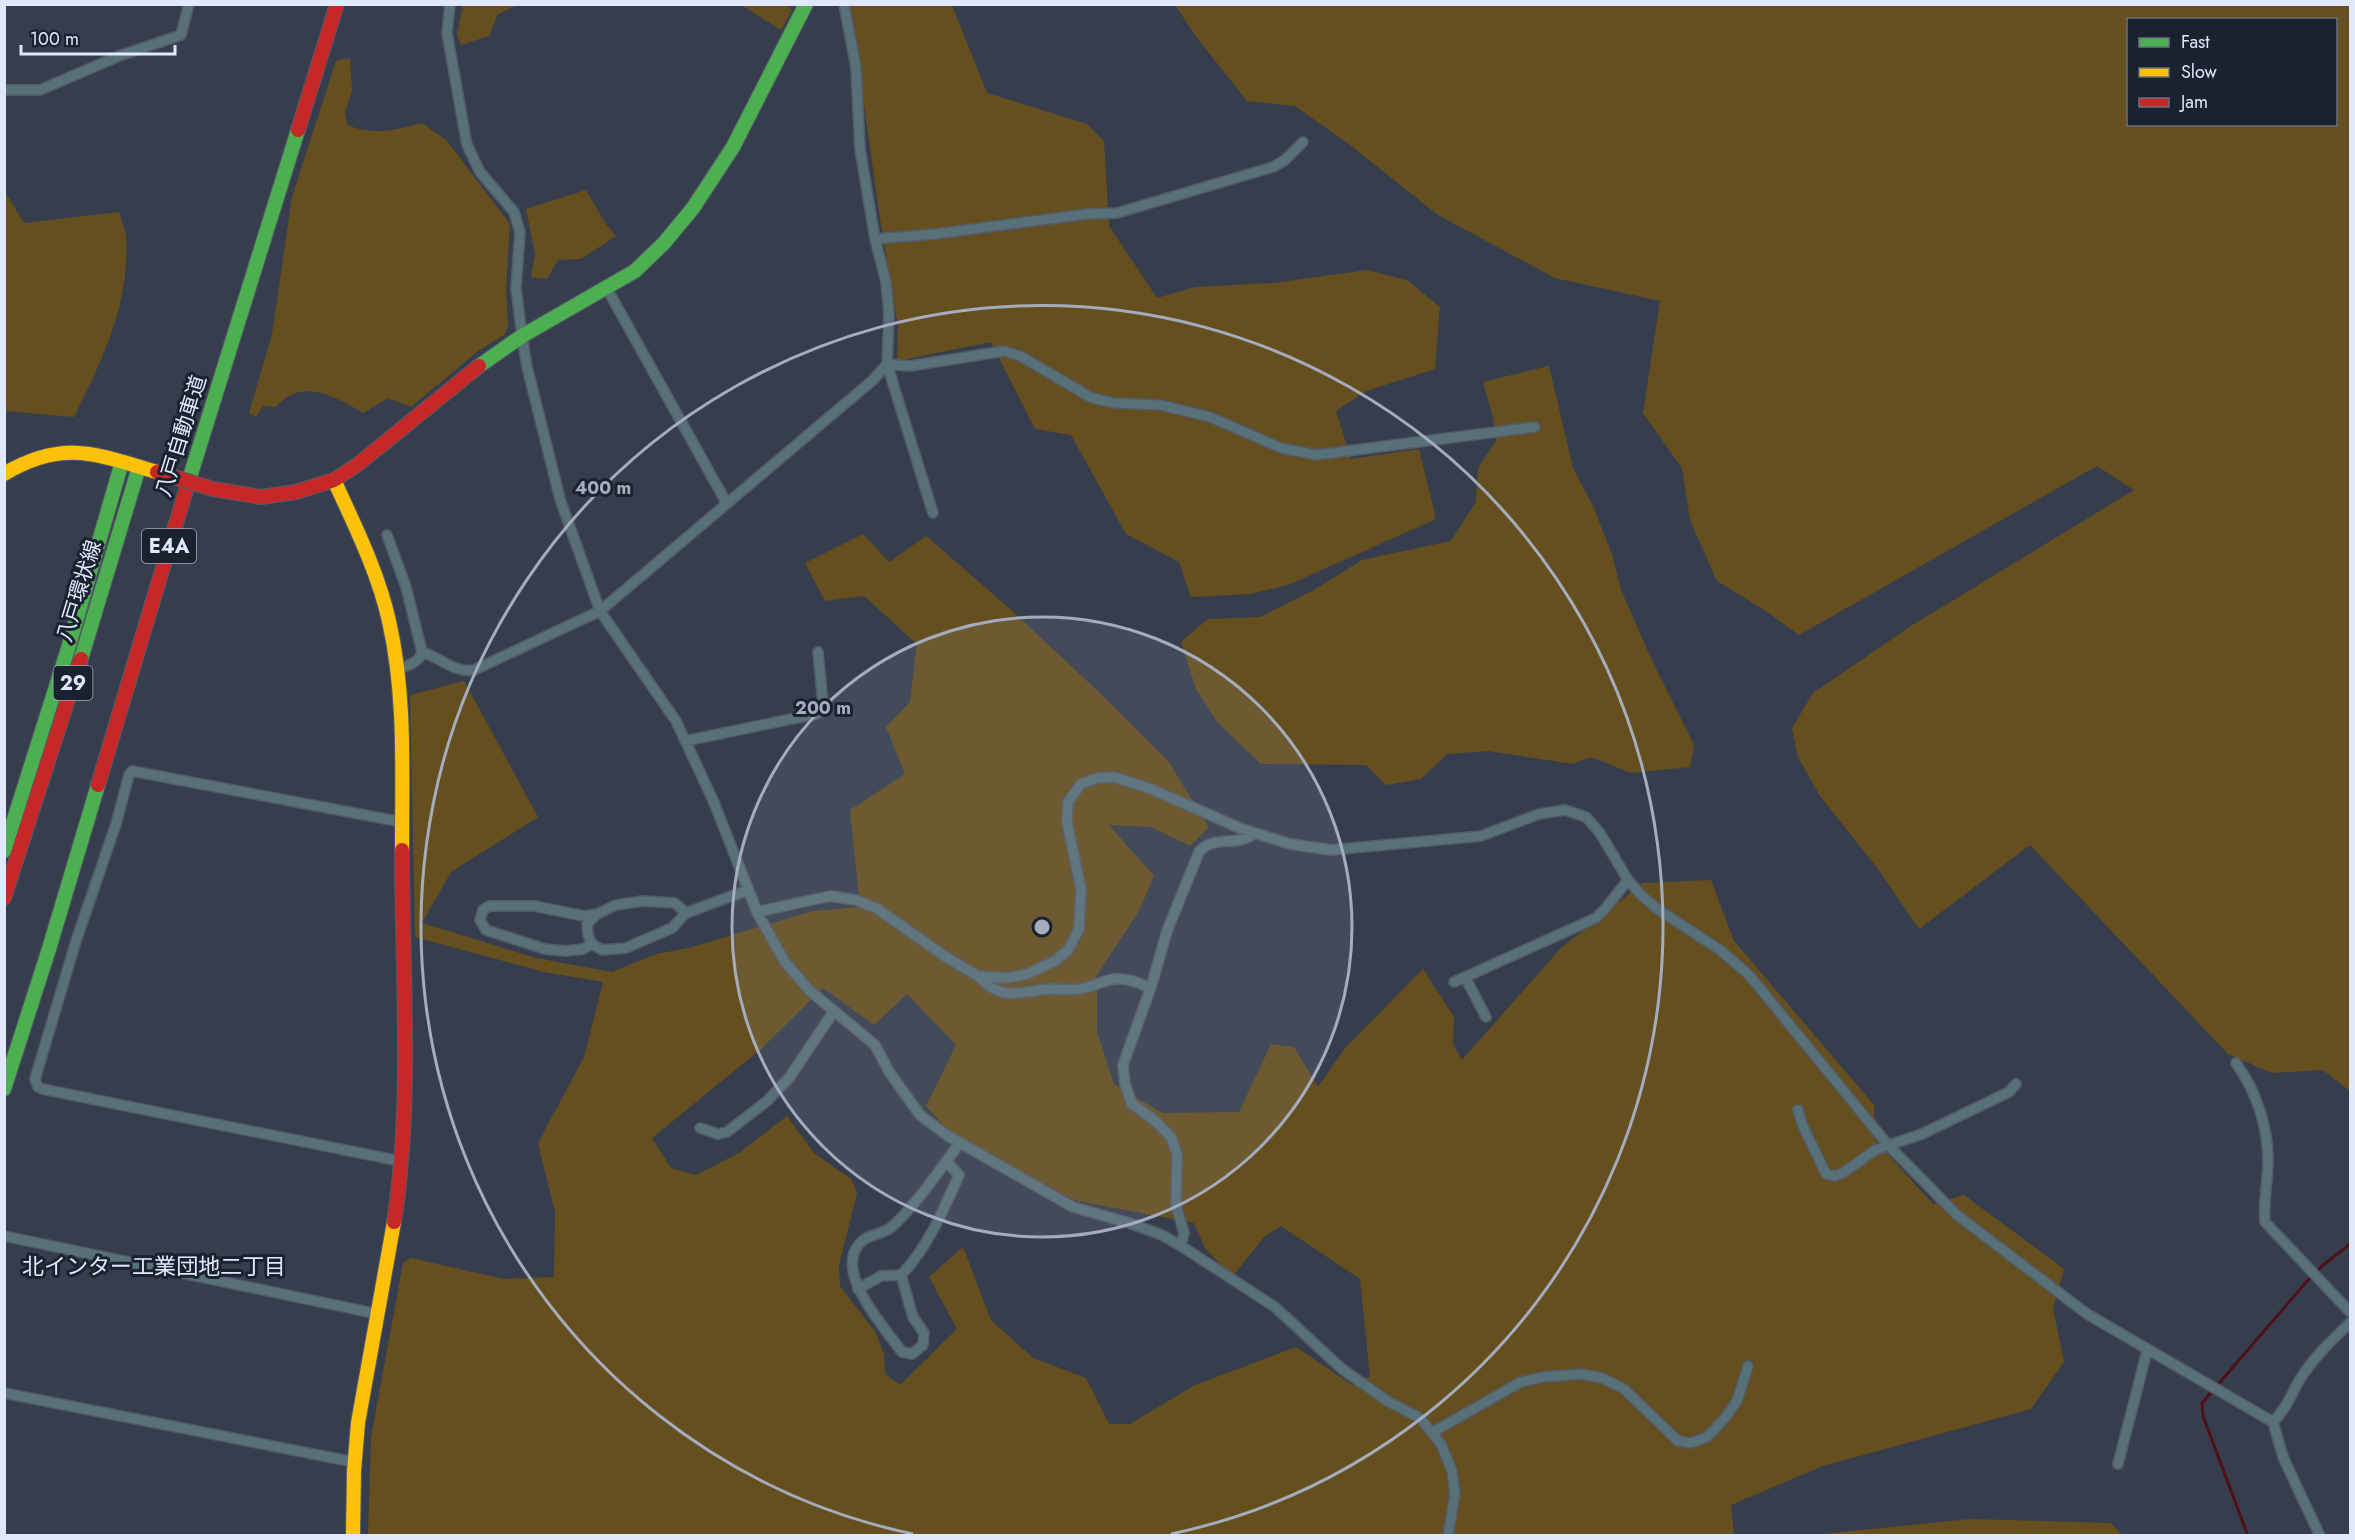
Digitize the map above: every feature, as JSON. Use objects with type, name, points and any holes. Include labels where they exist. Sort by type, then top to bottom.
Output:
[{"type":"main road","name":"八戸自動車道","points":[[4,1089],[49,949],[191,472],[337,4]]},
{"type":"main road","points":[[4,474],[17,465],[38,456],[59,451],[98,456],[213,489],[261,497],[296,492],[334,480],[357,465],[473,370],[522,336],[635,271],[664,243],[693,208],[733,147],[806,4]]},
{"type":"main road","name":"八戸環状線","points":[[4,851],[67,652],[122,462]]},
{"type":"main road","name":"八戸環状線","points":[[4,898],[82,655],[139,467]]},
{"type":"main road","points":[[334,480],[371,564],[389,621],[401,709],[403,1083],[400,1161],[395,1213],[360,1407],[354,1462],[353,1536]]},
{"type":"street","points":[[4,90],[40,90],[119,56],[181,35],[189,4]]},
{"type":"street","points":[[450,4],[447,33],[467,145],[480,172],[514,212],[520,232],[516,288],[522,336],[527,367],[560,499],[600,611],[676,721],[713,800],[757,912],[785,962],[809,990],[875,1045],[890,1073],[920,1115],[960,1143],[1072,1207],[1140,1227],[1162,1235],[1181,1246],[1275,1307],[1341,1369],[1389,1402],[1420,1418],[1441,1444],[1452,1472],[1455,1494],[1448,1536]]},
{"type":"street","points":[[844,4],[856,68],[860,149],[890,314],[887,364],[933,513]]},
{"type":"street","points":[[875,239],[935,234],[1087,214],[1118,213],[1273,167],[1285,160],[1303,142]]},
{"type":"street","points":[[606,287],[726,502]]},
{"type":"street","points":[[887,364],[910,366],[1004,351],[1020,356],[1092,398],[1114,403],[1160,405],[1210,417],[1281,448],[1316,455],[1535,427]]},
{"type":"street","points":[[422,652],[434,656],[455,670],[464,672],[474,670],[600,611],[726,502],[873,380],[887,364]]},
{"type":"street","points":[[387,535],[406,588],[422,652],[413,663],[397,669]]},
{"type":"street","points":[[685,741],[822,711],[818,652]]},
{"type":"street","points":[[400,1161],[42,1089],[38,1087],[35,1079],[76,941],[132,771],[402,822]]},
{"type":"street","points":[[978,976],[1006,978],[1027,974],[1055,961],[1068,950],[1079,929],[1081,889],[1067,822],[1068,802],[1081,784],[1096,778],[1114,777],[1151,789],[1255,833],[1290,843],[1331,850],[1481,836],[1539,814],[1564,810],[1586,817],[1600,833],[1628,880],[1656,908],[1720,950],[1749,975],[1888,1145],[1957,1215],[2087,1314],[2147,1351],[2273,1422],[2283,1457],[2320,1536]]},
{"type":"street","points":[[1181,1246],[1184,1233],[1176,1205],[1177,1154],[1172,1137],[1132,1104],[1125,1084],[1123,1065],[1167,931],[1199,852],[1205,845],[1212,842],[1247,839],[1255,833]]},
{"type":"street","points":[[1454,982],[1596,918],[1628,880]]},
{"type":"street","points":[[597,914],[588,924],[588,935],[592,944],[602,950],[626,948],[672,927],[686,913],[748,890]]},
{"type":"street","points":[[757,912],[830,896],[856,900],[876,908],[949,959],[978,976],[988,987],[1005,994],[1082,989],[1113,979],[1127,979],[1150,988]]},
{"type":"street","points":[[592,944],[583,949],[566,951],[545,949],[486,930],[480,920],[483,910],[489,906],[534,906],[584,916],[597,914],[616,905],[643,901],[675,903],[686,913]]},
{"type":"street","points":[[1466,977],[1486,1017]]},
{"type":"street","points":[[700,1128],[718,1134],[727,1132],[767,1101],[789,1078],[834,1011]]},
{"type":"street","points":[[2236,1063],[2250,1086],[2267,1136],[2268,1163],[2263,1205],[2265,1222],[2350,1312]]},
{"type":"street","points":[[1798,1110],[1802,1124],[1826,1174],[1835,1176],[1843,1173],[1875,1150],[1922,1134],[2009,1092],[2016,1084]]},
{"type":"street","points":[[901,1275],[913,1317],[924,1333],[923,1346],[912,1354],[902,1352],[858,1288],[852,1263],[858,1244],[869,1236],[889,1229],[902,1217],[960,1143]]},
{"type":"street","points":[[858,1288],[881,1276],[901,1275],[912,1264],[947,1202],[959,1175],[946,1161]]},
{"type":"street","points":[[4,1236],[378,1314]]},
{"type":"street","points":[[2273,1422],[2286,1409],[2299,1381],[2311,1363],[2350,1323]]},
{"type":"street","points":[[2118,1464],[2147,1351]]},
{"type":"street","points":[[1433,1432],[1521,1382],[1543,1377],[1581,1374],[1602,1378],[1623,1389],[1678,1441],[1691,1443],[1707,1437],[1725,1418],[1737,1401],[1748,1366]]},
{"type":"street","points":[[4,1393],[354,1462]]},
{"type":"shaded area","points":[[516,4],[516,6],[498,14],[489,36],[461,45],[457,35],[463,5]]},
{"type":"shaded area","points":[[741,5],[786,5],[792,10],[781,30]]},
{"type":"shaded area","points":[[850,5],[952,5],[987,93],[1087,124],[1104,141],[1109,226],[1157,298],[1195,287],[1273,283],[1367,270],[1407,280],[1440,307],[1435,369],[1366,391],[1336,411],[1351,459],[1419,449],[1436,519],[1288,585],[1250,594],[1191,597],[1179,562],[1126,534],[1071,435],[1035,429],[991,342],[897,361],[898,326],[880,219]]},
{"type":"shaded area","points":[[1175,5],[2350,5],[2350,1091],[2323,1070],[2272,1073],[2228,1054],[2030,845],[1919,929],[1878,869],[1820,796],[1798,757],[1792,728],[1813,693],[1911,626],[2134,490],[2097,466],[1799,635],[1766,611],[1717,581],[1690,520],[1682,468],[1643,413],[1660,301],[1555,278],[1438,215],[1350,145],[1295,106],[1247,101],[1198,39]]},
{"type":"shaded area","points":[[350,58],[352,90],[345,112],[347,125],[375,131],[394,130],[422,123],[447,141],[510,224],[506,288],[508,326],[505,334],[478,351],[411,407],[388,398],[363,413],[330,396],[307,391],[286,398],[276,407],[263,406],[256,417],[249,413],[272,334],[292,197],[336,61]]},
{"type":"shaded area","points":[[4,190],[24,223],[119,212],[126,236],[126,263],[119,309],[104,353],[74,417],[5,411]]},
{"type":"shaded area","points":[[586,190],[606,224],[616,236],[581,259],[558,260],[547,279],[531,277],[535,254],[526,209]]},
{"type":"shaded area","points":[[1549,366],[1573,468],[1593,506],[1612,554],[1621,590],[1654,665],[1694,745],[1690,767],[1631,773],[1591,757],[1573,764],[1488,751],[1447,754],[1421,779],[1386,785],[1366,765],[1261,764],[1218,723],[1196,689],[1181,642],[1208,619],[1260,617],[1312,591],[1362,560],[1451,541],[1476,502],[1478,468],[1496,441],[1493,417],[1483,382]]},
{"type":"shaded area","points":[[863,534],[889,562],[926,536],[1009,608],[1168,761],[1209,827],[1190,846],[1151,827],[1109,825],[1154,876],[1139,911],[1097,975],[1097,1032],[1114,1084],[1162,1113],[1239,1112],[1271,1044],[1294,1047],[1318,1087],[1346,1047],[1423,969],[1454,1017],[1453,1044],[1462,1060],[1560,949],[1643,883],[1711,880],[1734,941],[1874,1105],[1875,1140],[1933,1204],[1964,1195],[2064,1269],[2053,1308],[2064,1362],[2031,1409],[1823,1466],[1731,1505],[1734,1535],[368,1536],[371,1438],[403,1263],[411,1258],[504,1279],[554,1277],[555,1212],[538,1143],[584,1057],[603,982],[544,972],[415,937],[410,695],[464,681],[538,817],[451,872],[422,923],[536,958],[612,972],[656,954],[689,948],[813,911],[860,907],[850,810],[905,774],[886,727],[910,702],[917,644],[864,596],[825,601],[805,563]],"holes":[[[823,988],[874,1025],[907,994],[956,1045],[926,1106],[943,1125],[986,1158],[1077,1201],[1194,1223],[1205,1248],[1232,1277],[1265,1236],[1281,1226],[1360,1279],[1370,1377],[1352,1385],[1296,1347],[1195,1385],[1130,1424],[1109,1424],[1086,1378],[1033,1358],[991,1320],[963,1247],[929,1277],[957,1329],[900,1385],[885,1374],[884,1354],[876,1333],[840,1286],[839,1265],[857,1193],[851,1179],[814,1153],[787,1116],[739,1153],[696,1175],[671,1168],[652,1138],[761,1049]]]},
{"type":"shaded area","points":[[1970,1519],[2111,1523],[2122,1535],[1813,1535]]},
{"type":"waterway","points":[[2248,1536],[2203,1416],[2202,1403],[2308,1280],[2350,1244]]},
{"type":"traffic: fast","points":[[479,366],[522,336],[635,271],[664,243],[693,208],[733,147],[806,4]]},
{"type":"traffic: fast","points":[[189,480],[298,130]]},
{"type":"traffic: fast","points":[[4,851],[67,652],[122,462]]},
{"type":"traffic: fast","points":[[81,659],[139,467]]},
{"type":"traffic: fast","points":[[4,1089],[98,785]]},
{"type":"traffic: slow","points":[[4,474],[44,456],[62,453],[97,455],[157,472]]},
{"type":"traffic: slow","points":[[334,480],[365,549],[379,585],[389,621],[401,706],[402,850]]},
{"type":"traffic: slow","points":[[353,1536],[354,1471],[358,1423],[394,1222]]},
{"type":"traffic: jam","points":[[298,130],[337,4]]},
{"type":"traffic: jam","points":[[213,489],[261,497],[296,492],[334,480],[357,465],[479,366]]},
{"type":"traffic: jam","points":[[157,472],[213,489]]},
{"type":"traffic: jam","points":[[98,785],[189,480]]},
{"type":"traffic: jam","points":[[4,898],[81,659]]},
{"type":"traffic: jam","points":[[394,1222],[400,1176],[405,1083],[402,850]]},
{"type":"district","name":"北インター工業団地二丁目","points":[[154,1266]]}]
